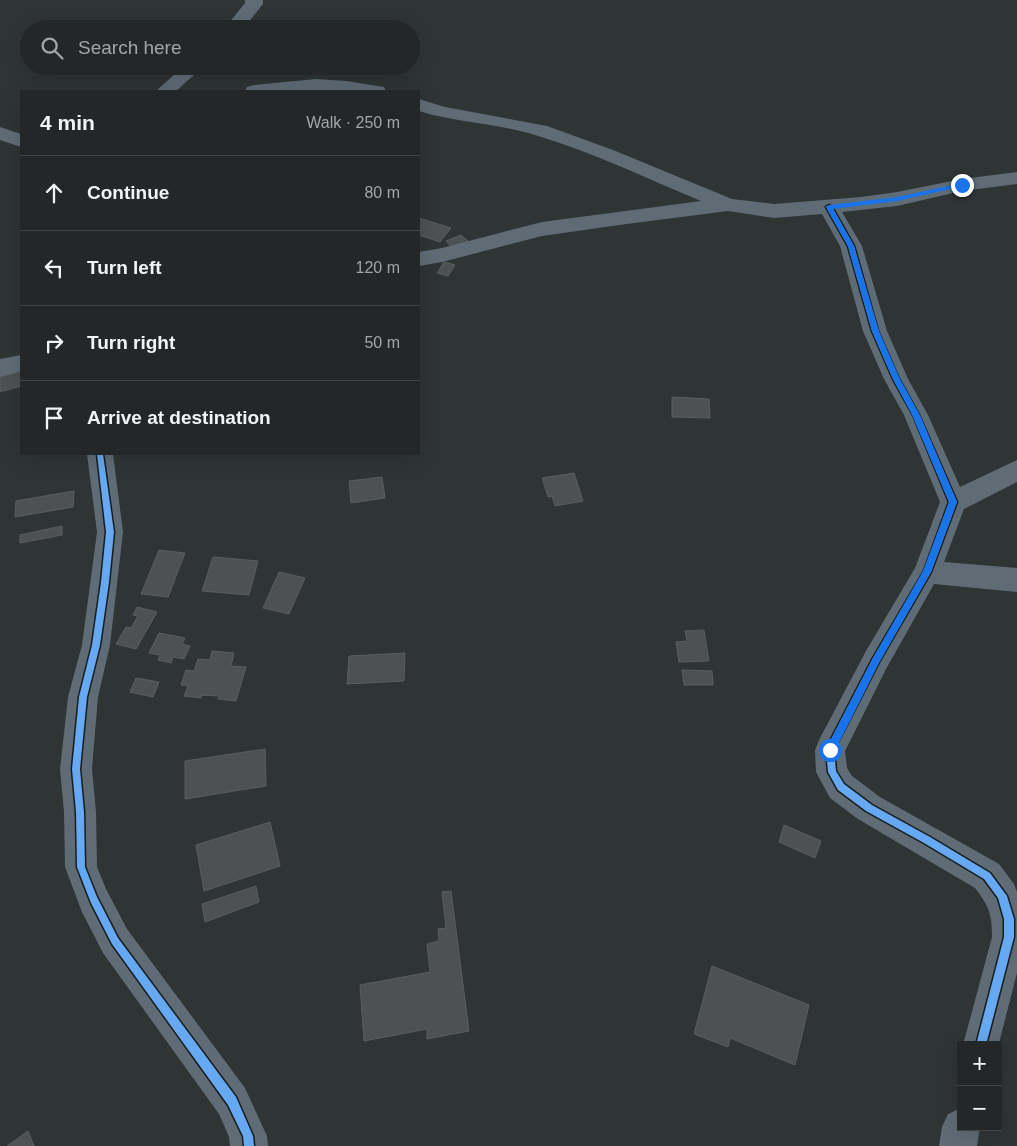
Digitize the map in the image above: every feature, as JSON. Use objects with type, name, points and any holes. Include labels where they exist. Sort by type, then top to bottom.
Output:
[{"type":"street","points":[[241,20],[254,4],[254,0]]},
{"type":"street","points":[[166,90],[184,75]]},
{"type":"street","points":[[260,90],[290,85],[359,87],[372,90]]},
{"type":"street","points":[[420,104],[442,112],[540,130],[615,157],[728,205]]},
{"type":"street","points":[[0,133],[20,142]]},
{"type":"street","points":[[0,148],[20,142]]},
{"type":"street","points":[[420,259],[542,230],[619,218],[728,205],[774,211],[829,207],[897,199],[962,185],[1017,178]]},
{"type":"street","points":[[829,207],[851,246],[875,331],[896,379],[916,415],[953,502]]},
{"type":"street","points":[[0,368],[20,363]]},
{"type":"street","points":[[100,455],[110,532],[106,582],[96,645],[83,697],[76,769],[80,812],[81,867],[94,900],[115,941],[232,1101],[248,1136],[249,1146]]},
{"type":"street","points":[[983,1041],[1009,937],[1009,919],[1002,896],[987,876],[869,808],[841,788],[832,772],[830,750],[876,660],[927,572],[953,502],[1017,470]]},
{"type":"street","points":[[927,572],[1017,580]]},
{"type":"street","points":[[958,1146],[960,1131]]},
{"type":"building","points":[[420,218],[451,228],[440,242],[420,235]]},
{"type":"building","points":[[461,235],[468,241],[452,248],[446,241]]},
{"type":"building","points":[[444,262],[455,265],[448,276],[437,273]]},
{"type":"building","points":[[20,371],[20,386],[0,392],[0,377]]},
{"type":"building","points":[[672,397],[709,399],[710,418],[672,417]]},
{"type":"building","points":[[574,473],[583,501],[555,506],[552,496],[548,497],[542,478]]},
{"type":"building","points":[[382,477],[385,498],[351,503],[349,481]]},
{"type":"building","points":[[74,491],[73,507],[15,517],[16,501]]},
{"type":"building","points":[[62,526],[62,535],[20,543],[20,535]]},
{"type":"building","points":[[159,550],[185,553],[168,597],[141,594]]},
{"type":"building","points":[[213,557],[258,561],[249,595],[202,591]]},
{"type":"building","points":[[279,572],[305,578],[289,614],[263,608]]},
{"type":"building","points":[[137,607],[157,612],[136,649],[116,644],[126,627],[131,628],[138,616],[133,615]]},
{"type":"building","points":[[704,630],[709,661],[679,662],[676,642],[687,641],[685,631]]},
{"type":"building","points":[[159,633],[185,638],[182,644],[190,646],[184,659],[173,657],[171,663],[158,660],[160,655],[149,653]]},
{"type":"building","points":[[212,651],[234,653],[231,666],[246,667],[236,701],[218,699],[219,696],[201,695],[201,698],[184,696],[188,686],[181,685],[186,670],[194,671],[198,659],[210,660]]},
{"type":"building","points":[[405,653],[404,681],[347,684],[349,656]]},
{"type":"building","points":[[682,670],[712,671],[713,685],[684,685]]},
{"type":"building","points":[[136,678],[159,682],[153,697],[130,692]]},
{"type":"building","points":[[265,749],[266,786],[185,799],[185,761]]},
{"type":"building","points":[[270,822],[280,866],[204,891],[196,845]]},
{"type":"building","points":[[784,825],[821,841],[815,858],[779,842]]},
{"type":"building","points":[[256,886],[259,902],[205,922],[202,904]]},
{"type":"building","points":[[451,891],[469,1031],[427,1039],[427,1029],[364,1041],[360,985],[430,972],[427,944],[439,941],[438,929],[446,928],[442,892]]},
{"type":"building","points":[[712,966],[809,1005],[795,1065],[730,1038],[728,1047],[694,1034]]},
{"type":"building","points":[[28,1131],[34,1146],[7,1146]]},
{"type":"cycle path","points":[[829,207],[851,246],[875,331],[896,379],[916,415],[953,502],[927,572],[876,660],[830,750],[832,772],[841,787],[869,808],[987,876],[1002,896],[1009,919],[1009,937],[982,1041]]},
{"type":"cycle path","points":[[100,455],[110,532],[96,645],[83,697],[76,769],[80,812],[81,867],[94,900],[115,941],[232,1101],[248,1136],[249,1146]]},
{"type":"route","points":[[830,750],[876,660],[927,572],[953,502],[916,415],[896,379],[875,331],[851,246],[829,207],[897,199],[962,185]]}]
